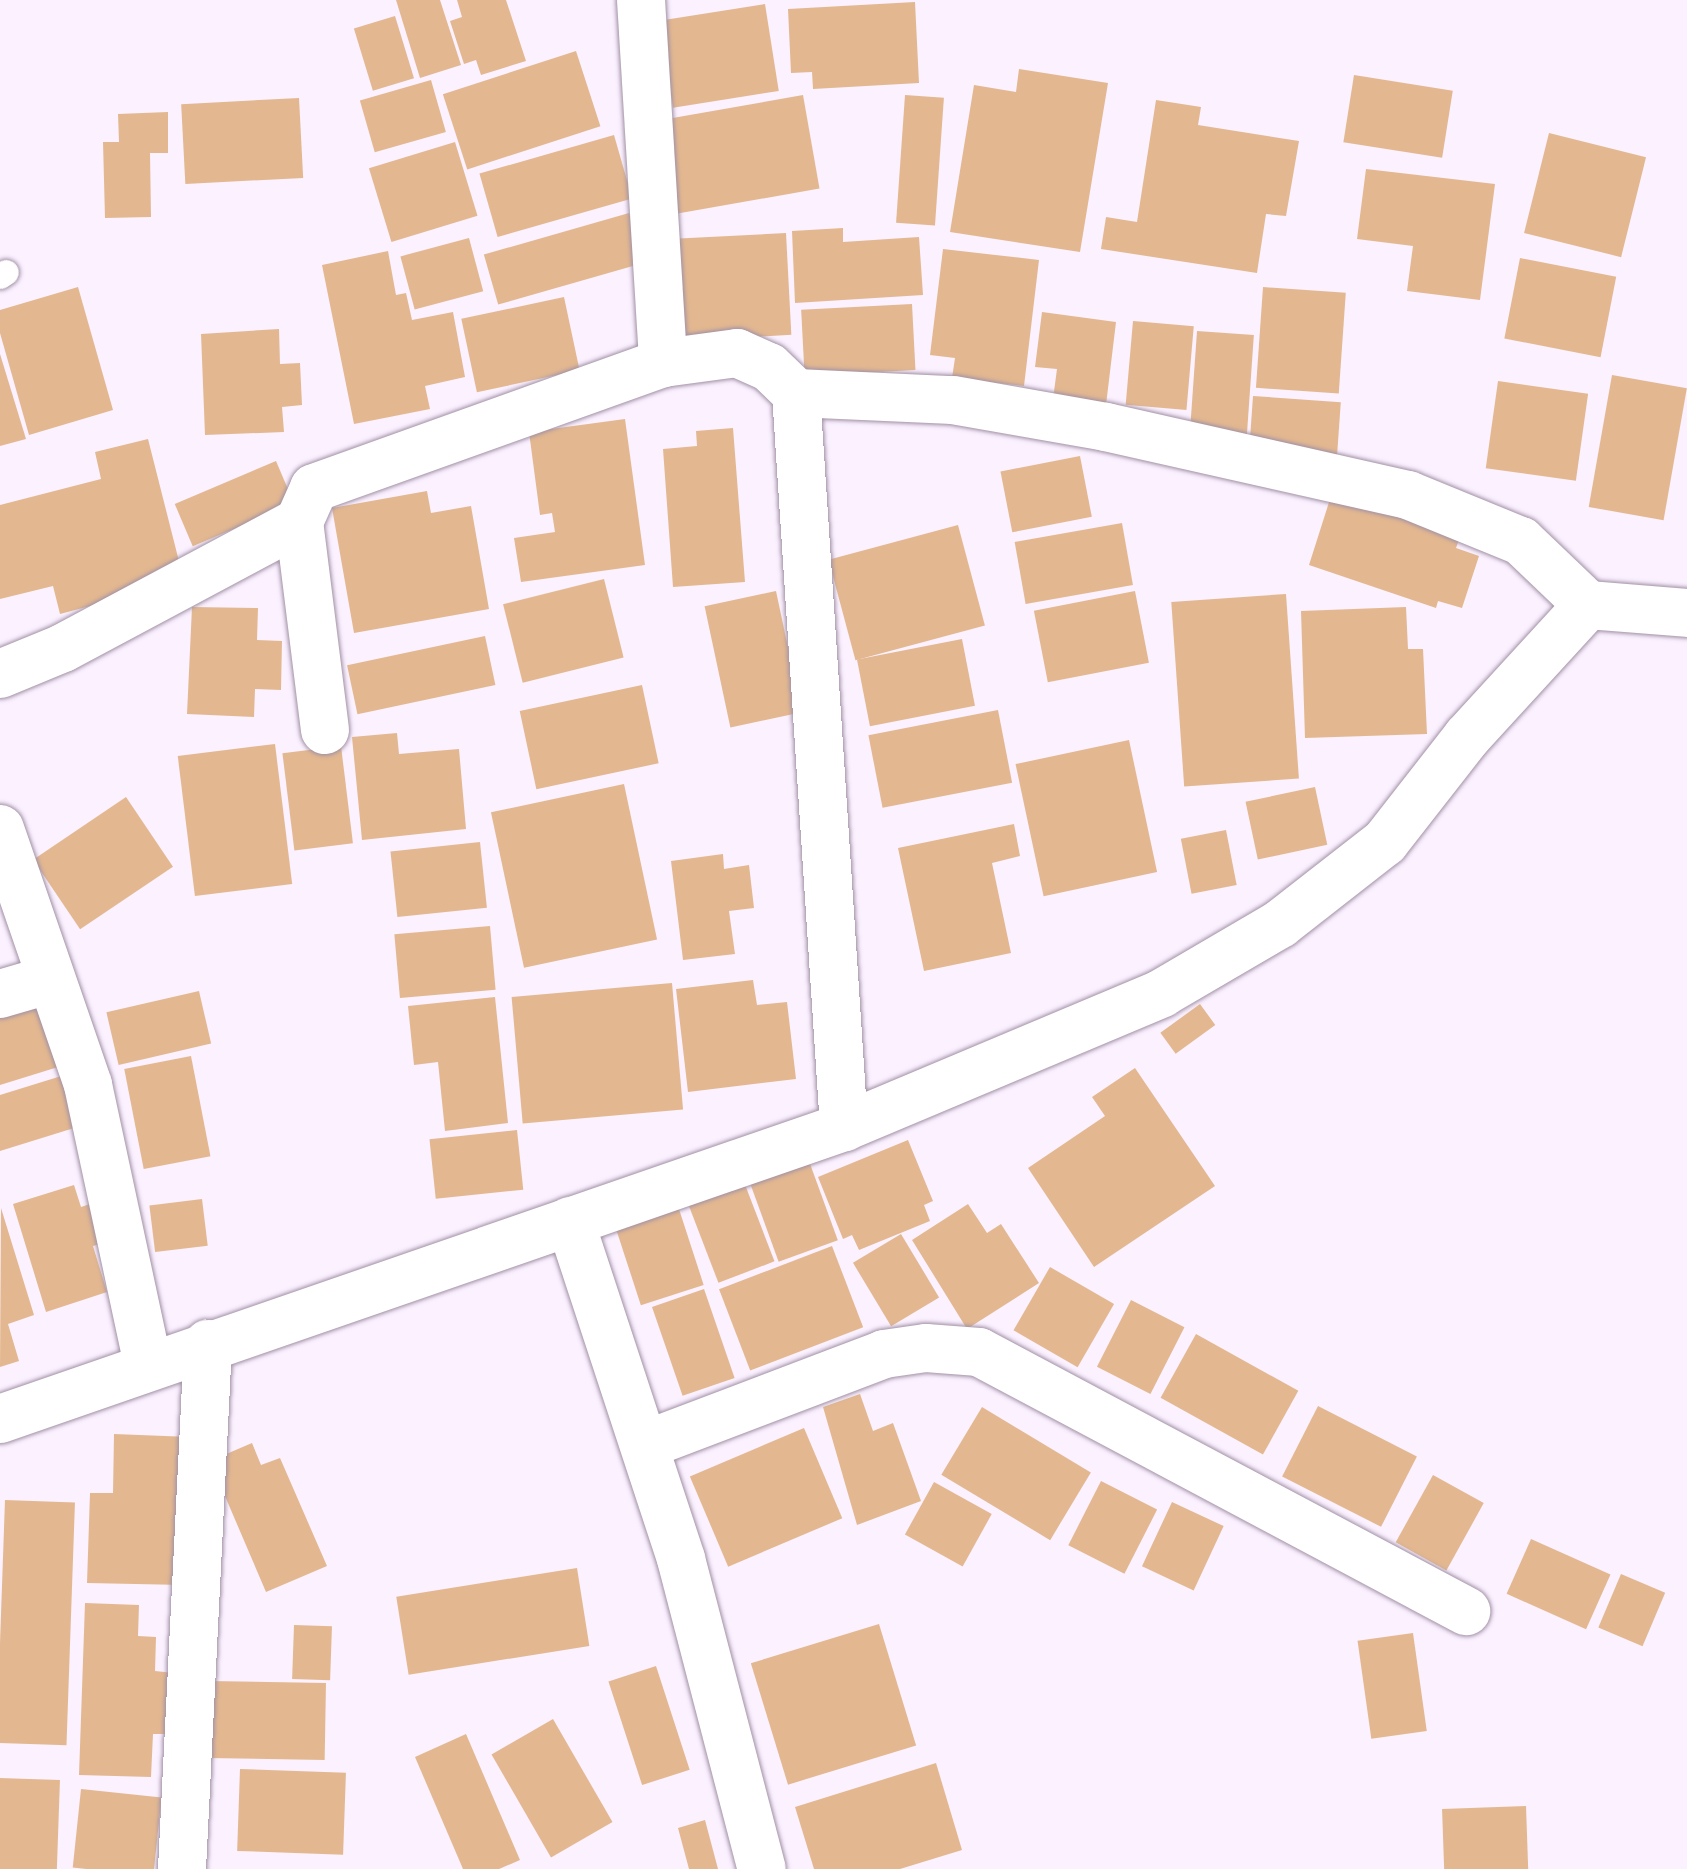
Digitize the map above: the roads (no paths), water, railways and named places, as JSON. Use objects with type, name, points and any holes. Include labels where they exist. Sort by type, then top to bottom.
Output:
[{"type":"street","points":[[641,0],[664,363]]},
{"type":"street","points":[[326,730],[299,522],[314,488],[664,363],[754,357],[796,393],[952,400],[1106,426],[1408,495],[1521,540],[1588,605],[1687,613]]},
{"type":"street","points":[[796,393],[844,1127]]},
{"type":"street","points":[[0,674],[64,648],[299,522]]},
{"type":"street","points":[[0,1419],[844,1127],[1162,993],[1280,924],[1385,842],[1467,738],[1588,605]]},
{"type":"street","points":[[0,829],[48,980],[88,1086],[148,1366]]},
{"type":"street","points":[[0,994],[48,980]]},
{"type":"street","points":[[570,1221],[645,1445],[762,1869]]},
{"type":"street","points":[[182,1869],[208,1344]]},
{"type":"street","points":[[645,1445],[884,1354],[926,1348],[979,1352],[1466,1612]]}]
